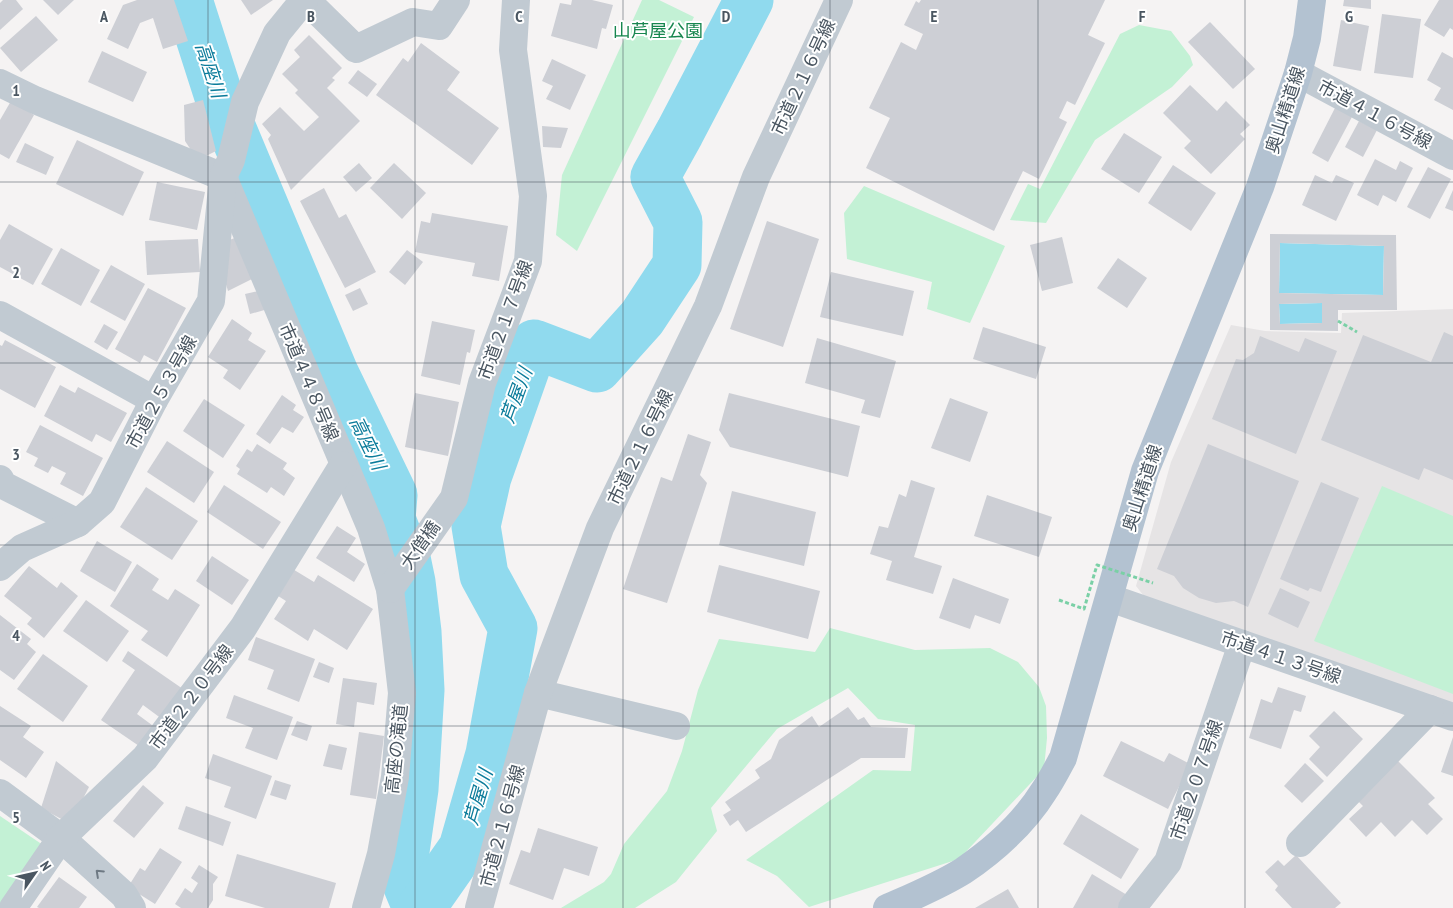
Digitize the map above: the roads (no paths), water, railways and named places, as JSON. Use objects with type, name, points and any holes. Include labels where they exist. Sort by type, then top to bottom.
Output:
[{"type":"main road","name":"奥山精道線","points":[[887,908],[926,891],[989,852],[1017,826],[1044,791],[1063,758],[1145,471],[1260,187],[1298,73],[1312,0]]},
{"type":"street","points":[[305,0],[356,49],[413,22],[440,26],[456,0]]},
{"type":"street","name":"市道２５３号線","points":[[0,567],[22,548],[78,523],[102,502],[154,400],[211,301],[227,169],[245,102],[277,33],[305,0]]},
{"type":"street","name":"市道２１７号線","points":[[442,513],[454,498],[482,384],[528,261],[533,196],[513,50],[516,0]]},
{"type":"street","name":"市道２１６号線","points":[[480,908],[538,693],[600,528],[708,306],[756,177],[839,0]]},
{"type":"street","name":"市道４１６号線","points":[[1298,73],[1453,156]]},
{"type":"street","points":[[0,83],[35,100],[227,169]]},
{"type":"street","name":"市道４４８号線","points":[[227,169],[343,464],[393,583]]},
{"type":"street","points":[[0,315],[154,400]]},
{"type":"street","name":"市道２２０号線","points":[[13,908],[61,838],[145,758],[243,628],[343,464]]},
{"type":"street","points":[[0,479],[3,485],[78,523]]},
{"type":"street","name":"大僧橋","points":[[393,583],[442,513]]},
{"type":"street","name":"高座の滝道","points":[[366,908],[380,854],[395,777],[402,692],[393,583]]},
{"type":"street","name":"市道４１３号線","points":[[1110,598],[1442,712]]},
{"type":"street","name":"市道２０７号線","points":[[1132,908],[1168,862],[1242,644]]},
{"type":"street","points":[[538,693],[676,726]]},
{"type":"street","points":[[1300,843],[1442,712]]},
{"type":"street","points":[[0,793],[61,838],[124,895],[132,908]]},
{"type":"water","points":[[1280,243],[1384,246],[1383,295],[1279,293]]},
{"type":"water","points":[[1322,303],[1322,323],[1280,324],[1279,304]]},
{"type":"waterway","name":"高座川","points":[[188,0],[221,103],[334,373],[393,495],[391,519],[406,558],[417,632],[420,690],[414,789],[402,872],[417,908]]},
{"type":"waterway","name":"芦屋川","points":[[421,908],[463,848],[490,754],[513,628],[484,575],[476,526],[487,477],[534,344],[597,368],[642,318],[677,265],[678,222],[655,177],[749,0]]},
{"type":"park label","name":"山芦屋公園","points":[[658,30]]}]
